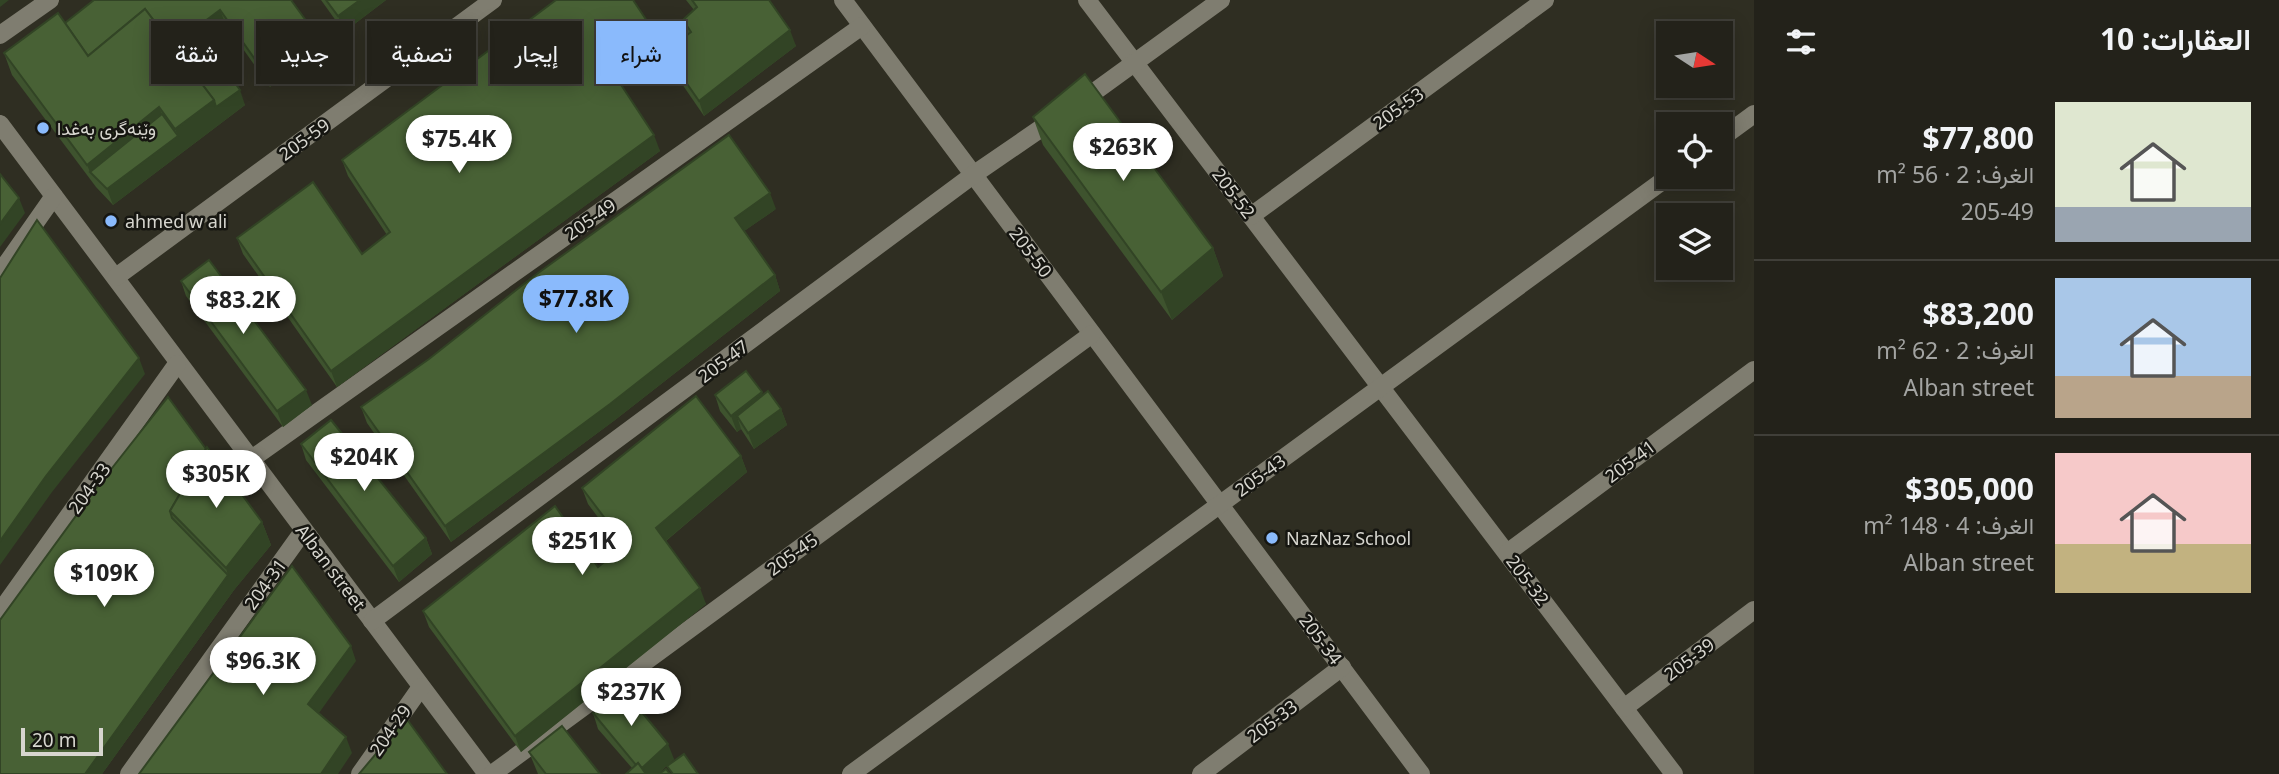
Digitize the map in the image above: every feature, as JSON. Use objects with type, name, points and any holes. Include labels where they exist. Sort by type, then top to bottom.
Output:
[{"type":"street","points":[[0,35],[50,0]]},
{"type":"street","name":"205-59","points":[[116,278],[493,0]]},
{"type":"street","name":"205-50","points":[[843,0],[1220,505]]},
{"type":"street","name":"205-52","points":[[1087,0],[1381,386]]},
{"type":"street","name":"205-47","points":[[372,621],[974,175],[1136,64],[1221,0]]},
{"type":"street","name":"205-53","points":[[1251,216],[1545,0]]},
{"type":"street","name":"205-49","points":[[250,460],[862,26]]},
{"type":"street","points":[[1733,129],[1754,114]]},
{"type":"street","name":"Alban street","points":[[0,124],[177,364],[490,774]]},
{"type":"street","name":"205-43","points":[[851,774],[1656,186]]},
{"type":"street","points":[[0,273],[54,196]]},
{"type":"street","name":"205-45","points":[[490,774],[1092,334]]},
{"type":"street","name":"204-33","points":[[0,612],[177,364]]},
{"type":"street","name":"205-41","points":[[1507,553],[1754,370]]},
{"type":"street","name":"205-32","points":[[1381,386],[1674,774]]},
{"type":"street","name":"205-34","points":[[1220,505],[1422,774]]},
{"type":"street","name":"204-31","points":[[129,774],[304,530]]},
{"type":"street","name":"205-39","points":[[1624,708],[1754,610]]},
{"type":"street","name":"205-33","points":[[1201,774],[1342,667]]},
{"type":"street","name":"204-29","points":[[360,774],[421,687]]},
{"type":"building","points":[[94,0],[291,0],[306,21],[256,21],[256,61],[242,41],[242,21],[228,21],[220,10],[205,21],[154,21],[145,9],[88,56],[65,23]]},
{"type":"building","points":[[326,0],[360,0],[338,16]]},
{"type":"building","points":[[556,0],[633,0],[647,21],[596,21],[596,84],[620,84],[654,135],[331,371],[237,238],[313,182],[362,254],[390,232],[342,160],[444,84],[476,84],[476,60],[490,49],[490,84],[582,84],[582,21],[528,21]]},
{"type":"building","points":[[692,0],[769,0],[790,30],[699,101],[686,82],[686,36],[691,32],[683,20],[697,7]]},
{"type":"building","points":[[145,9],[154,21],[151,21],[151,84],[202,84],[214,100],[175,129],[159,107],[87,165],[4,53],[58,13],[88,56]]},
{"type":"building","points":[[1085,74],[1213,248],[1161,292],[1033,117]]},
{"type":"building","points":[[202,84],[236,84],[240,90],[216,107]]},
{"type":"building","points":[[162,114],[178,136],[107,189],[90,172]]},
{"type":"building","points":[[729,135],[770,193],[735,218],[775,275],[610,404],[445,526],[361,407],[429,359],[534,276]]},
{"type":"building","points":[[0,174],[19,198],[0,224]]},
{"type":"building","points":[[37,220],[139,358],[46,476],[0,541],[0,278]]},
{"type":"building","points":[[209,260],[306,390],[277,411],[181,281]]},
{"type":"building","points":[[746,371],[762,392],[731,416],[715,395]]},
{"type":"building","points":[[768,391],[781,409],[748,433],[737,416]]},
{"type":"building","points":[[696,396],[741,456],[656,528],[700,588],[515,736],[423,611],[555,506],[598,567],[625,545],[582,488]]},
{"type":"building","points":[[168,397],[206,449],[170,511],[172,518],[228,575],[85,774],[0,774],[0,620],[94,491]]},
{"type":"building","points":[[331,420],[426,538],[393,566],[301,444]]},
{"type":"building","points":[[207,447],[262,522],[226,568],[170,511]]},
{"type":"building","points":[[292,566],[351,646],[308,704],[346,737],[321,774],[139,774]]},
{"type":"building","points":[[622,688],[668,744],[642,768],[638,763],[636,765],[593,713]]},
{"type":"building","points":[[406,718],[447,774],[359,774]]},
{"type":"building","points":[[562,726],[600,774],[546,774],[529,752]]},
{"type":"building","points":[[684,754],[698,774],[673,774],[667,766]]},
{"type":"building","points":[[638,763],[646,774],[626,774]]},
{"type":"place","name":"وێنەگری بەغدا","points":[[43,128]]},
{"type":"place","name":"ahmed w ali","points":[[111,221]]},
{"type":"place","name":"NazNaz School","points":[[1272,538]]}]
